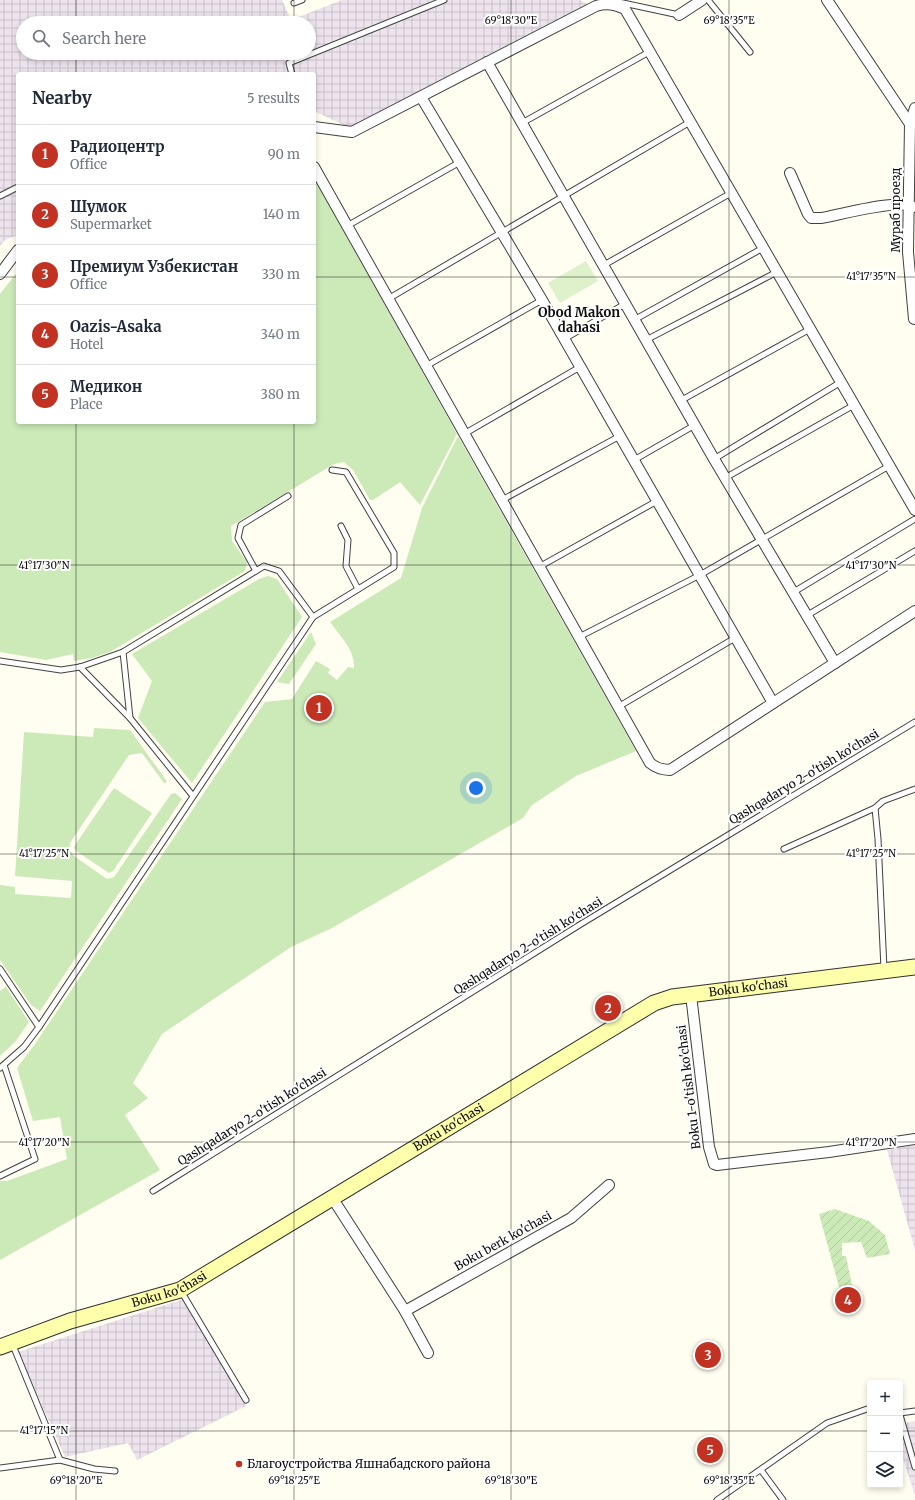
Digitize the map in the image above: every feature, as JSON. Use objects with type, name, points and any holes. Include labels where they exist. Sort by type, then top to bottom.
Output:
[{"type":"street","points":[[679,15],[702,0]]},
{"type":"street","points":[[827,0],[910,124]]},
{"type":"street","points":[[316,127],[352,132],[596,6],[605,4],[616,5],[625,9],[915,510]]},
{"type":"street","points":[[487,62],[714,460],[835,663]]},
{"type":"street","points":[[421,97],[542,300],[773,703]]},
{"type":"street","name":"Мураб проезд","points":[[914,319],[908,252],[912,206],[910,124],[915,108]]},
{"type":"street","points":[[316,171],[618,707],[650,763],[654,767],[670,770],[915,611]]},
{"type":"street","points":[[790,173],[808,214],[812,218],[821,218],[888,205],[912,206]]},
{"type":"street","points":[[0,274],[16,253]]},
{"type":"street","name":"Boku ko'chasi","points":[[6,1345],[70,1321],[180,1290],[333,1199],[638,1012],[663,1000],[691,995],[915,967]]},
{"type":"street","name":"Boku 1-o'tish ko'chasi","points":[[691,995],[708,1147],[714,1164],[717,1165],[829,1152],[915,1139]]},
{"type":"street","name":"Boku berk ko'chasi","points":[[405,1312],[571,1218],[609,1184]]},
{"type":"street","points":[[333,1199],[405,1312],[428,1353]]},
{"type":"lane","points":[[294,3],[302,0]]},
{"type":"lane","points":[[316,52],[444,0]]},
{"type":"lane","points":[[605,0],[616,1],[679,15]]},
{"type":"lane","points":[[708,0],[750,52]]},
{"type":"lane","points":[[522,122],[650,52]]},
{"type":"lane","points":[[291,72],[289,63],[296,60]]},
{"type":"lane","points":[[388,299],[690,122]]},
{"type":"lane","points":[[347,226],[460,162]]},
{"type":"lane","points":[[0,196],[16,189]]},
{"type":"lane","points":[[604,265],[731,193]]},
{"type":"lane","points":[[634,320],[763,248]]},
{"type":"lane","points":[[646,340],[777,272]]},
{"type":"lane","points":[[426,366],[542,300]]},
{"type":"lane","points":[[564,339],[625,304]]},
{"type":"lane","points":[[680,401],[810,329]]},
{"type":"lane","points":[[464,434],[580,367]]},
{"type":"lane","points":[[714,460],[841,382]]},
{"type":"lane","points":[[725,478],[854,405]]},
{"type":"lane","points":[[634,460],[695,425]]},
{"type":"lane","points":[[502,500],[620,436]]},
{"type":"lane","points":[[579,637],[700,575],[889,466]]},
{"type":"lane","points":[[0,1176],[35,1159],[2,1067],[24,1047],[39,1027],[313,617],[394,567],[394,553],[346,472],[332,470]]},
{"type":"lane","points":[[256,571],[238,538],[241,525],[288,496]]},
{"type":"lane","points":[[540,567],[657,501]]},
{"type":"lane","points":[[792,593],[915,519]]},
{"type":"lane","points":[[341,526],[348,540],[346,566],[358,589]]},
{"type":"lane","points":[[806,616],[915,550]]},
{"type":"lane","points":[[0,661],[61,670],[80,667],[123,652],[264,566],[279,571],[313,617]]},
{"type":"lane","points":[[618,707],[735,638]]},
{"type":"lane","points":[[123,652],[130,718]]},
{"type":"lane","points":[[80,667],[130,718],[193,796]]},
{"type":"lane","name":"Qashqadaryo 2-o'tish ko'chasi","points":[[153,1191],[582,924],[915,722]]},
{"type":"lane","points":[[784,849],[875,808],[883,801],[915,789]]},
{"type":"lane","points":[[875,808],[878,839],[884,971]]},
{"type":"lane","points":[[0,968],[39,1027]]},
{"type":"lane","points":[[180,1290],[246,1400]]},
{"type":"lane","points":[[6,1345],[60,1460]]},
{"type":"lane","points":[[718,1500],[828,1423],[867,1409]]},
{"type":"lane","points":[[903,1413],[915,1411]]},
{"type":"lane","points":[[901,1416],[915,1467]]},
{"type":"lane","points":[[0,1468],[60,1460],[94,1469],[115,1471]]},
{"type":"lane","points":[[761,1470],[783,1500]]},
{"type":"shaded area","points":[[0,0],[282,0],[289,16],[16,16],[16,60],[316,60],[316,16],[301,16],[342,0],[580,0],[591,6],[350,128],[316,112],[316,72],[16,72],[16,236],[5,240],[0,246]]},
{"type":"shaded area","points":[[915,1145],[915,1250],[887,1150]]},
{"type":"shaded area","points":[[184,1299],[246,1406],[137,1460],[128,1443],[65,1457],[18,1352]]},
{"type":"shaded area","points":[[915,1421],[915,1495],[903,1459],[903,1423]]},
{"type":"green space","points":[[316,182],[457,434],[420,505],[400,482],[373,500],[370,500],[353,470],[344,462],[334,464],[231,526],[232,541],[247,562],[245,571],[110,652],[92,658],[74,661],[73,654],[46,660],[0,652],[0,294],[16,274],[16,424],[316,424]]},
{"type":"green space","points":[[586,261],[598,281],[560,303],[548,283]]},
{"type":"green space","points":[[458,436],[636,751],[576,776],[532,805],[523,818],[332,928],[291,947],[162,1034],[133,1083],[148,1098],[125,1115],[160,1170],[0,1260],[0,1181],[7,1181],[67,1159],[60,1117],[33,1121],[17,1068],[35,1044],[265,702],[292,699],[316,661],[330,669],[328,673],[337,680],[348,667],[354,668],[354,661],[349,649],[330,622],[401,578],[422,508]]},
{"type":"green space","points":[[268,576],[277,579],[302,617],[192,783],[138,718],[152,681],[132,654],[259,579]]},
{"type":"green space","points":[[311,632],[316,644],[289,684],[277,682]]},
{"type":"green space","points":[[94,728],[130,730],[166,780],[166,783],[164,783],[142,753],[129,755],[70,843],[70,850],[74,856],[107,879],[114,877],[171,794],[175,793],[182,799],[40,1011],[31,1005],[0,960],[0,885],[15,887],[15,894],[71,898],[72,881],[15,876],[24,732],[93,737]]},
{"type":"green space","points":[[114,788],[152,813],[113,871],[109,873],[76,851],[74,848]]},
{"type":"green space","points":[[6,987],[29,1022],[15,1042],[0,1056],[0,991]]},
{"type":"green space","points":[[835,1209],[869,1221],[885,1235],[890,1254],[867,1258],[861,1242],[842,1243],[842,1256],[846,1256],[855,1300],[844,1305],[819,1214]]},
{"type":"place","name":"Радиоцентр","points":[[319,708]]},
{"type":"place","name":"Шумок","points":[[608,1008]]},
{"type":"place","name":"Oazis-Asaka","points":[[848,1300]]},
{"type":"place","name":"Премиум Узбекистан","points":[[708,1355]]},
{"type":"place","name":"Медикон","points":[[710,1450]]},
{"type":"place","name":"Благоустройства Яшнабадского района","points":[[239,1464]]},
{"type":"district","name":"Obod Makon dahasi","points":[[579,320]]}]
